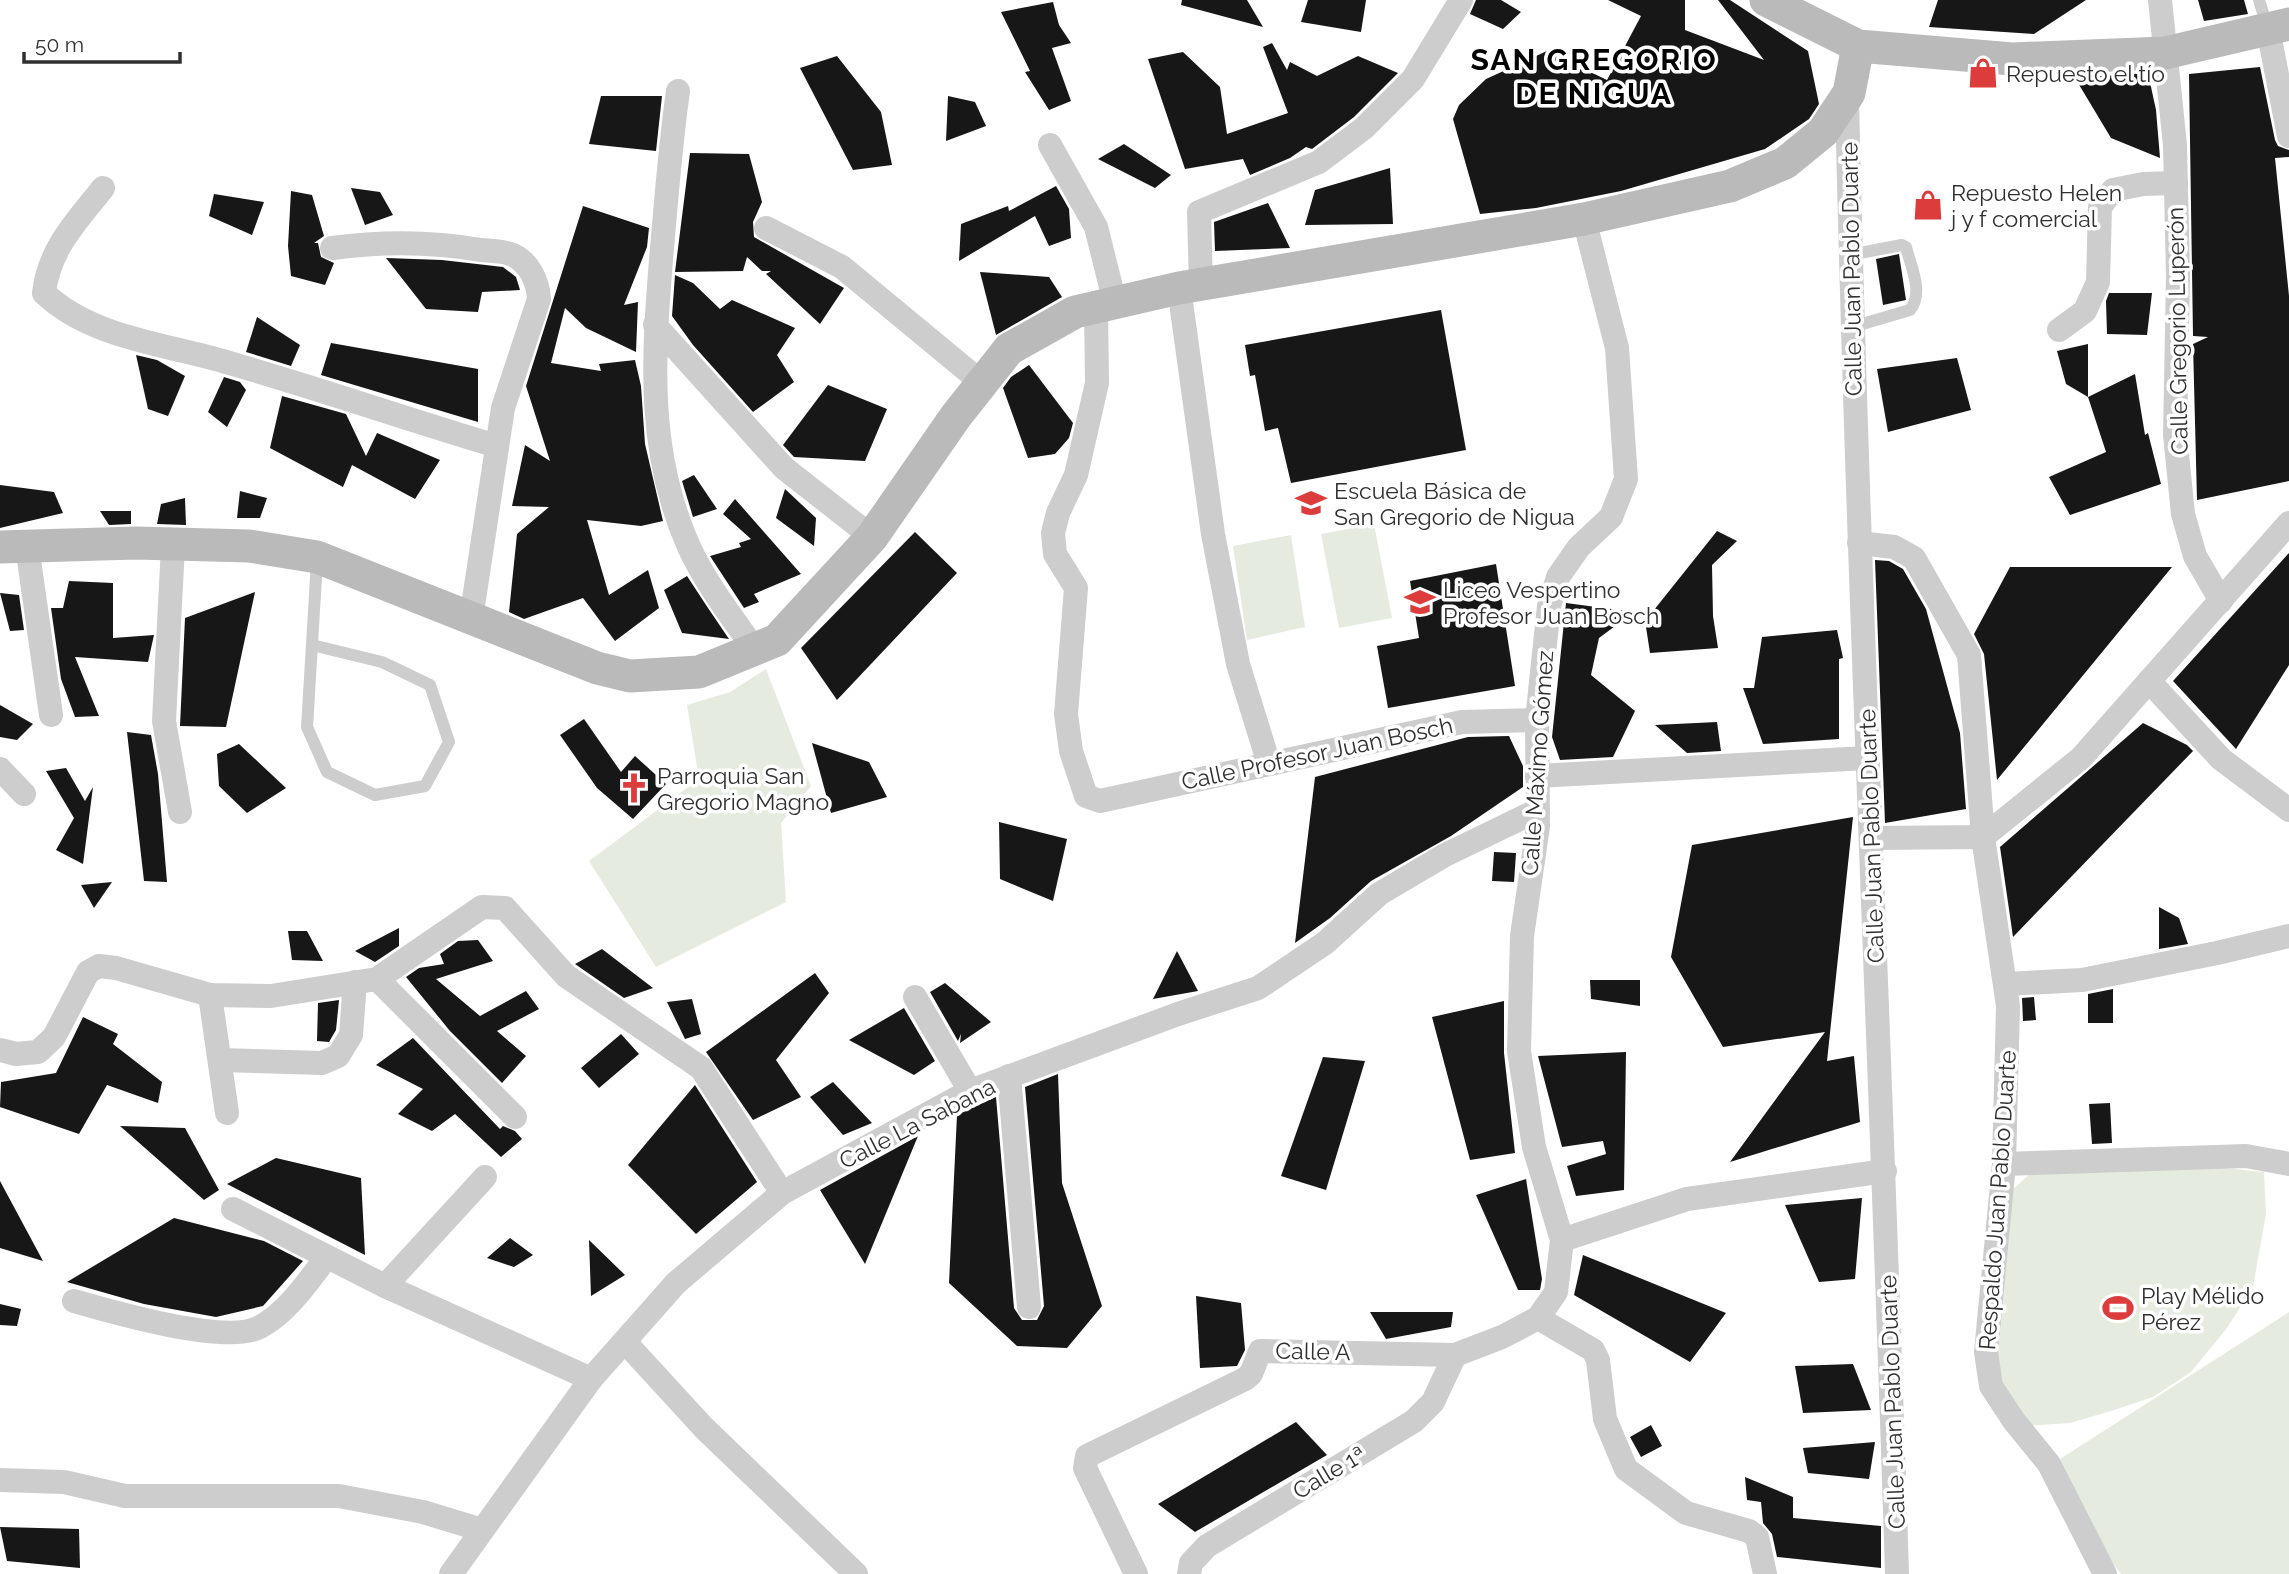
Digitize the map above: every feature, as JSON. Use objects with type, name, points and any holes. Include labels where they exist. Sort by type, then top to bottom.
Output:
[{"type":"street","points":[[1269,764],[1238,664],[1213,534],[1190,286],[1199,212],[1319,162],[1364,128],[1413,79],[1461,0]]},
{"type":"street","points":[[1766,0],[1858,46],[2012,59],[2165,53],[2272,18],[2289,136]]},
{"type":"street","name":"Calle Gregorio Luperón","points":[[2160,0],[2176,183],[2175,435],[2183,514],[2195,556],[2221,601]]},
{"type":"street","points":[[51,715],[13,546],[249,546],[317,557],[565,658],[631,676],[699,673],[777,640],[872,537],[981,382],[1009,349],[1075,312],[1190,286],[1584,219],[1730,186],[1785,163],[1823,132],[1847,98],[1858,46]]},
{"type":"street","points":[[678,91],[655,325],[653,375],[663,463],[674,508],[701,568],[755,650]]},
{"type":"street","name":"Calle Juan Pablo Duarte","points":[[1847,98],[1858,543],[1885,1171],[1897,1574]]},
{"type":"street","points":[[1049,145],[1096,227],[1106,305]]},
{"type":"street","points":[[2059,330],[2085,311],[2098,282],[2100,207],[2113,190],[2143,184],[2176,183]]},
{"type":"street","points":[[103,188],[57,246],[46,273],[44,293],[55,303],[86,323],[226,362],[497,446]]},
{"type":"street","name":"Calle Máximo Gómez","points":[[1538,1318],[1556,1292],[1562,1240],[1534,1147],[1519,1051],[1522,936],[1538,810],[1537,720],[1549,606],[1558,577],[1578,547],[1611,517],[1626,479],[1618,348],[1584,219]]},
{"type":"street","points":[[766,228],[842,267],[981,382]]},
{"type":"street","points":[[332,248],[374,243],[435,242],[513,255],[529,270],[538,284],[539,299],[507,395],[471,618]]},
{"type":"street","name":"Calle Profesor Juan Bosch","points":[[1106,305],[1097,383],[1076,475],[1058,513],[1053,533],[1055,554],[1076,588],[1066,702],[1071,751],[1086,796],[1100,802],[1462,722],[1537,720]]},
{"type":"street","points":[[655,325],[784,468],[872,537]]},
{"type":"street","points":[[1871,838],[1983,837],[2081,758],[2289,523]]},
{"type":"street","name":"Respaldo Juan Pablo Duarte","points":[[1858,543],[1894,547],[1914,558],[1969,655],[1983,837],[2006,985],[2004,1164],[1986,1352],[1991,1386],[2014,1421],[2049,1464],[2105,1574]]},
{"type":"street","points":[[173,545],[164,721],[180,812]]},
{"type":"street","points":[[2149,681],[2221,759],[2289,810]]},
{"type":"street","points":[[1537,776],[1867,758]]},
{"type":"street","points":[[0,769],[24,794]]},
{"type":"street","name":"Calle La Sabana","points":[[451,1574],[591,1379],[626,1343],[676,1283],[782,1193],[970,1091],[1258,988],[1325,943],[1379,894],[1445,855],[1538,810]]},
{"type":"street","points":[[0,1049],[16,1054],[38,1052],[54,1037],[88,972],[99,966],[116,968],[210,995],[271,996],[366,981],[482,907],[505,908],[566,976],[701,1068],[782,1193]]},
{"type":"street","points":[[2006,985],[2082,980],[2289,936]]},
{"type":"street","points":[[220,1060],[322,1063],[338,1056],[351,1035],[366,981]]},
{"type":"street","points":[[366,981],[515,1117]]},
{"type":"street","points":[[210,995],[227,1113]]},
{"type":"street","points":[[915,997],[970,1091]]},
{"type":"street","points":[[1009,1076],[1029,1307]]},
{"type":"street","points":[[2004,1164],[2246,1156],[2289,1164]]},
{"type":"street","points":[[1562,1240],[1687,1199],[1885,1171]]},
{"type":"street","points":[[385,1286],[485,1177]]},
{"type":"street","points":[[233,1209],[385,1286],[591,1379]]},
{"type":"street","points":[[74,1301],[141,1321],[206,1330],[248,1331],[276,1315],[327,1257]]},
{"type":"street","points":[[1455,1355],[1502,1337],[1538,1318],[1593,1350],[1598,1360],[1605,1419],[1626,1469],[1686,1513],[1749,1531],[1760,1545],[1765,1574]]},
{"type":"street","points":[[626,1343],[704,1428],[856,1574]]},
{"type":"street","name":"Calle A","points":[[1136,1574],[1085,1468],[1087,1456],[1245,1379],[1251,1374],[1257,1355],[1266,1349],[1455,1355]]},
{"type":"street","name":"Calle 1ª","points":[[1189,1574],[1191,1563],[1207,1545],[1414,1421],[1433,1402],[1455,1355]]},
{"type":"street","points":[[0,1480],[64,1482],[125,1496],[339,1496],[423,1512],[481,1530]]},
{"type":"lane","points":[[1849,255],[1902,245],[1906,247],[1917,291],[1915,304],[1910,310],[1851,327]]},
{"type":"lane","points":[[312,645],[382,662],[430,685],[449,742],[425,786],[375,795],[327,772],[307,727],[317,557]]},
{"type":"shaded area","points":[[1374,524],[1392,618],[1339,628],[1321,534]]},
{"type":"shaded area","points":[[1291,535],[1305,627],[1247,640],[1233,546]]},
{"type":"shaded area","points":[[766,669],[811,786],[781,823],[786,902],[656,967],[589,861],[699,779],[687,705],[730,692]]},
{"type":"shaded area","name":"Play Mélido Pérez","points":[[2224,1168],[2264,1172],[2266,1214],[2253,1287],[2227,1328],[2191,1372],[2153,1397],[2070,1423],[2023,1426],[2000,1391],[1991,1355],[2011,1191],[2031,1173]]},
{"type":"shaded area","points":[[2289,1312],[2289,1574],[2121,1574],[2109,1558],[2060,1459]]},
{"type":"building","points":[[1182,0],[1247,0],[1263,27],[1181,5]]},
{"type":"building","points":[[1308,0],[1366,0],[1361,32],[1301,22]]},
{"type":"building","points":[[1476,0],[1501,0],[1521,12],[1503,29],[1470,14]]},
{"type":"building","points":[[1608,0],[1685,0],[1685,30],[1764,60],[1718,0],[1730,0],[1808,51],[1819,104],[1809,119],[1765,149],[1621,191],[1536,208],[1480,214],[1453,119],[1459,105],[1486,79],[1547,51],[1607,80],[1641,16]]},
{"type":"building","points":[[1938,0],[2086,0],[2034,34],[1929,27]]},
{"type":"building","points":[[2198,0],[2244,0],[2248,14],[2204,21]]},
{"type":"building","points":[[1053,2],[1059,25],[1071,43],[1052,48],[1071,101],[1049,110],[1025,72],[1030,71],[1001,12]]},
{"type":"building","points":[[1272,43],[1287,70],[1290,62],[1317,76],[1358,56],[1398,73],[1354,117],[1312,149],[1306,147],[1290,158],[1250,175],[1243,159],[1185,169],[1148,59],[1183,52],[1220,87],[1227,134],[1288,113],[1263,47]]},
{"type":"building","points":[[837,56],[881,112],[892,165],[853,170],[800,68]]},
{"type":"building","points":[[2260,67],[2275,140],[2278,146],[2289,150],[2289,157],[2275,158],[2289,296],[2289,481],[2197,500],[2193,344],[2208,337],[2193,336],[2189,74]]},
{"type":"building","points":[[2148,73],[2156,110],[2160,158],[2111,138],[2075,78]]},
{"type":"building","points":[[601,96],[662,96],[656,151],[589,144]]},
{"type":"building","points":[[948,96],[975,102],[986,126],[946,141]]},
{"type":"building","points":[[1124,144],[1171,175],[1155,188],[1098,159]]},
{"type":"building","points":[[690,153],[749,154],[762,202],[753,222],[754,237],[844,288],[820,324],[766,274],[771,271],[762,271],[747,257],[743,271],[675,272]]},
{"type":"building","points":[[1390,168],[1393,224],[1305,225],[1315,190]]},
{"type":"building","points":[[1056,186],[1069,209],[1071,238],[1049,246],[1035,216],[959,261],[961,224],[1008,206],[1009,211]]},
{"type":"building","points":[[351,188],[380,192],[393,215],[365,225]]},
{"type":"building","points":[[291,191],[312,195],[324,236],[314,243],[318,243],[321,257],[334,263],[325,285],[291,276],[288,246]]},
{"type":"building","points":[[214,194],[264,202],[252,235],[209,216]]},
{"type":"building","points":[[1268,203],[1290,248],[1215,251],[1214,222]]},
{"type":"building","points":[[583,206],[649,228],[647,247],[624,305],[638,302],[636,352],[586,328],[565,308],[551,363],[601,371],[599,364],[635,360],[641,386],[645,444],[663,521],[641,526],[587,520],[609,595],[648,570],[659,608],[615,641],[583,598],[524,619],[509,612],[517,534],[549,507],[512,506],[525,445],[550,461],[526,386]]},
{"type":"building","points":[[1899,254],[1906,300],[1883,305],[1876,259]]},
{"type":"building","points":[[386,258],[442,260],[503,267],[516,277],[520,290],[482,292],[478,312],[426,309]]},
{"type":"building","points":[[980,272],[1049,277],[1062,297],[996,335]]},
{"type":"building","points":[[675,275],[693,283],[720,309],[732,300],[795,328],[777,355],[794,382],[753,412],[693,345],[672,316]]},
{"type":"building","points":[[2109,293],[2152,293],[2147,335],[2107,334],[2106,301]]},
{"type":"building","points":[[1441,310],[1466,450],[1291,483],[1278,428],[1265,431],[1255,375],[1250,376],[1245,345]]},
{"type":"building","points":[[257,317],[300,345],[291,366],[246,352]]},
{"type":"building","points":[[331,343],[478,369],[478,422],[321,375]]},
{"type":"building","points":[[2088,344],[2088,397],[2066,384],[2057,351]]},
{"type":"building","points":[[136,355],[157,360],[185,376],[168,416],[148,409]]},
{"type":"building","points":[[1957,358],[1971,410],[1888,432],[1877,369]]},
{"type":"building","points":[[1029,365],[1073,423],[1069,438],[1055,454],[1028,458],[1003,388],[1011,377]]},
{"type":"building","points":[[2135,374],[2145,435],[2148,433],[2161,484],[2070,515],[2049,477],[2106,452],[2088,397]]},
{"type":"building","points":[[224,377],[240,382],[246,390],[227,427],[208,412]]},
{"type":"building","points":[[828,385],[887,409],[865,461],[794,457],[783,445]]},
{"type":"building","points":[[282,396],[346,414],[366,456],[377,433],[440,460],[415,499],[352,465],[343,487],[270,448]]},
{"type":"building","points":[[694,475],[717,509],[693,517],[682,481]]},
{"type":"building","points":[[0,485],[54,492],[63,513],[0,528]]},
{"type":"building","points":[[785,489],[816,518],[814,546],[776,518]]},
{"type":"building","points":[[240,491],[267,498],[260,518],[237,518]]},
{"type":"building","points":[[185,498],[186,525],[157,524],[161,504]]},
{"type":"building","points":[[735,499],[801,574],[754,594],[759,602],[744,608],[710,556],[741,547],[739,543],[751,539],[723,514]]},
{"type":"building","points":[[100,511],[131,511],[131,524],[109,525]]},
{"type":"building","points":[[1717,531],[1737,541],[1712,565],[1713,616],[1718,648],[1650,653],[1644,614],[1650,615]]},
{"type":"building","points":[[915,532],[957,573],[837,700],[801,648]]},
{"type":"building","points":[[2289,553],[2289,665],[2236,749],[2173,681]]},
{"type":"building","points":[[1875,560],[1889,561],[1903,569],[1926,609],[1960,733],[1966,809],[1885,823]]},
{"type":"building","points":[[1496,564],[1515,686],[1388,708],[1377,646],[1419,638],[1410,581]]},
{"type":"building","points":[[2010,567],[2172,567],[1997,780],[1984,654],[1974,634]]},
{"type":"building","points":[[687,576],[729,639],[682,633],[664,590]]},
{"type":"building","points":[[69,581],[113,583],[113,638],[154,635],[148,662],[75,657],[99,716],[75,717],[61,679],[51,608],[63,608]]},
{"type":"building","points":[[255,592],[226,727],[180,726],[185,618]]},
{"type":"building","points":[[0,593],[19,595],[24,630],[10,631]]},
{"type":"building","points":[[1566,603],[1634,612],[1599,638],[1591,675],[1635,711],[1613,757],[1560,760],[1552,737]]},
{"type":"building","points":[[1837,630],[1843,658],[1839,659],[1839,739],[1763,744],[1743,688],[1754,688],[1762,637]]},
{"type":"building","points":[[0,705],[33,724],[17,740],[0,737]]},
{"type":"building","points":[[584,719],[621,772],[635,756],[666,784],[633,819],[597,788],[560,735]]},
{"type":"building","points":[[1717,722],[1721,751],[1687,753],[1655,725]]},
{"type":"building","points":[[2143,723],[2187,745],[2193,751],[2013,937],[2000,847]]},
{"type":"building","points":[[127,732],[151,735],[158,774],[167,882],[144,881]]},
{"type":"building","points":[[1509,736],[1523,766],[1523,787],[1451,836],[1371,881],[1330,918],[1295,943],[1315,777],[1468,737]]},
{"type":"building","points":[[812,743],[869,762],[887,797],[831,813]]},
{"type":"building","points":[[239,744],[286,788],[247,813],[219,786],[217,754]]},
{"type":"building","points":[[66,768],[85,801],[93,787],[83,864],[56,850],[74,818],[46,771]]},
{"type":"building","points":[[1853,817],[1827,1061],[1854,1056],[1860,1122],[1730,1162],[1825,1032],[1723,1047],[1671,957],[1692,845]]},
{"type":"building","points":[[999,822],[1067,839],[1053,901],[1000,879]]},
{"type":"building","points":[[1494,852],[1516,853],[1514,882],[1492,881]]},
{"type":"building","points":[[112,882],[94,908],[81,885]]},
{"type":"building","points":[[2159,907],[2179,918],[2188,944],[2159,949]]},
{"type":"building","points":[[399,928],[399,946],[375,962],[355,951]]},
{"type":"building","points":[[288,931],[307,931],[323,961],[292,960]]},
{"type":"building","points":[[478,940],[493,961],[436,979],[480,1016],[526,991],[539,1009],[497,1031],[526,1056],[502,1083],[450,1031],[406,977],[419,968],[444,964],[440,954],[458,941]]},
{"type":"building","points":[[602,949],[653,988],[624,998],[575,964]]},
{"type":"building","points":[[1177,951],[1198,991],[1153,999]]},
{"type":"building","points":[[815,973],[829,993],[776,1060],[801,1097],[753,1120],[706,1052]]},
{"type":"building","points":[[1590,980],[1640,980],[1640,1006],[1591,999]]},
{"type":"building","points":[[945,983],[991,1022],[960,1043],[961,1034],[958,1041],[930,992]]},
{"type":"building","points":[[2113,989],[2113,1023],[2088,1023],[2088,994]]},
{"type":"building","points":[[2034,997],[2036,1020],[2023,1021],[2022,998]]},
{"type":"building","points":[[692,999],[701,1034],[685,1039],[667,1002]]},
{"type":"building","points":[[339,1000],[336,1030],[329,1042],[317,1041],[318,1003]]},
{"type":"building","points":[[1504,1001],[1504,1053],[1515,1153],[1470,1160],[1432,1017]]},
{"type":"building","points":[[904,1008],[935,1061],[914,1075],[849,1040]]},
{"type":"building","points":[[83,1017],[118,1034],[113,1044],[162,1082],[158,1103],[107,1085],[79,1134],[0,1107],[1,1082],[56,1073]]},
{"type":"building","points":[[621,1034],[639,1054],[599,1088],[581,1068]]},
{"type":"building","points":[[413,1038],[500,1129],[503,1126],[515,1131],[522,1139],[501,1157],[455,1114],[432,1131],[398,1114],[423,1089],[376,1065]]},
{"type":"building","points":[[1626,1052],[1624,1190],[1576,1196],[1567,1166],[1606,1154],[1603,1141],[1562,1147],[1538,1056]]},
{"type":"building","points":[[1323,1057],[1365,1061],[1326,1190],[1281,1176]]},
{"type":"building","points":[[1058,1074],[1062,1183],[1102,1306],[1067,1348],[1017,1346],[949,1283],[957,1115],[996,1097],[1014,1308],[1022,1320],[1037,1320],[1044,1306],[1025,1087]]},
{"type":"building","points":[[833,1082],[872,1123],[843,1135],[810,1097]]},
{"type":"building","points":[[695,1085],[757,1182],[696,1234],[628,1165]]},
{"type":"building","points":[[2110,1103],[2112,1143],[2092,1144],[2089,1104]]},
{"type":"building","points":[[120,1126],[185,1128],[219,1190],[204,1200]]},
{"type":"building","points":[[918,1136],[865,1264],[820,1190]]},
{"type":"building","points":[[276,1158],[361,1178],[365,1255],[227,1184]]},
{"type":"building","points":[[1526,1179],[1542,1279],[1540,1290],[1518,1290],[1476,1195]]},
{"type":"building","points":[[0,1181],[43,1261],[0,1248]]},
{"type":"building","points":[[1862,1198],[1855,1279],[1819,1282],[1785,1205]]},
{"type":"building","points":[[174,1218],[264,1241],[303,1261],[263,1306],[216,1317],[144,1304],[67,1282]]},
{"type":"building","points":[[510,1238],[533,1255],[514,1267],[487,1258]]},
{"type":"building","points":[[589,1240],[625,1275],[591,1296]]},
{"type":"building","points":[[1583,1255],[1726,1313],[1690,1362],[1574,1295]]},
{"type":"building","points":[[1196,1296],[1241,1303],[1245,1350],[1237,1366],[1200,1368]]},
{"type":"building","points":[[0,1304],[21,1309],[17,1326],[0,1325]]},
{"type":"building","points":[[1370,1312],[1453,1312],[1451,1327],[1386,1339]]},
{"type":"building","points":[[1853,1364],[1871,1410],[1803,1413],[1795,1366]]},
{"type":"building","points":[[1296,1422],[1327,1455],[1195,1532],[1158,1504]]},
{"type":"building","points":[[1651,1425],[1662,1446],[1641,1457],[1630,1437]]},
{"type":"building","points":[[1875,1442],[1869,1479],[1808,1473],[1803,1448]]},
{"type":"building","points":[[1745,1477],[1793,1497],[1793,1518],[1881,1526],[1881,1568],[1777,1557],[1772,1534],[1763,1523],[1761,1502],[1747,1500]]},
{"type":"building","points":[[0,1527],[79,1529],[80,1568],[7,1561]]},
{"type":"place","name":"Repuesto el tío","points":[[1983,73]]},
{"type":"place","name":"Repuesto Helen j y f comercial","points":[[1928,205]]},
{"type":"place","name":"Escuela Básica de San Gregorio de Nigua","points":[[1311,503]]},
{"type":"place","name":"Liceo Vespertino Profesor Juan Bosch","points":[[1420,602]]},
{"type":"place","name":"Parroquia San Gregorio Magno","points":[[634,788]]},
{"type":"place","name":"Play Mélido Pérez","points":[[2118,1308]]},
{"type":"district","name":"SAN GREGORIO DE NIGUA","points":[[1594,76]]}]
